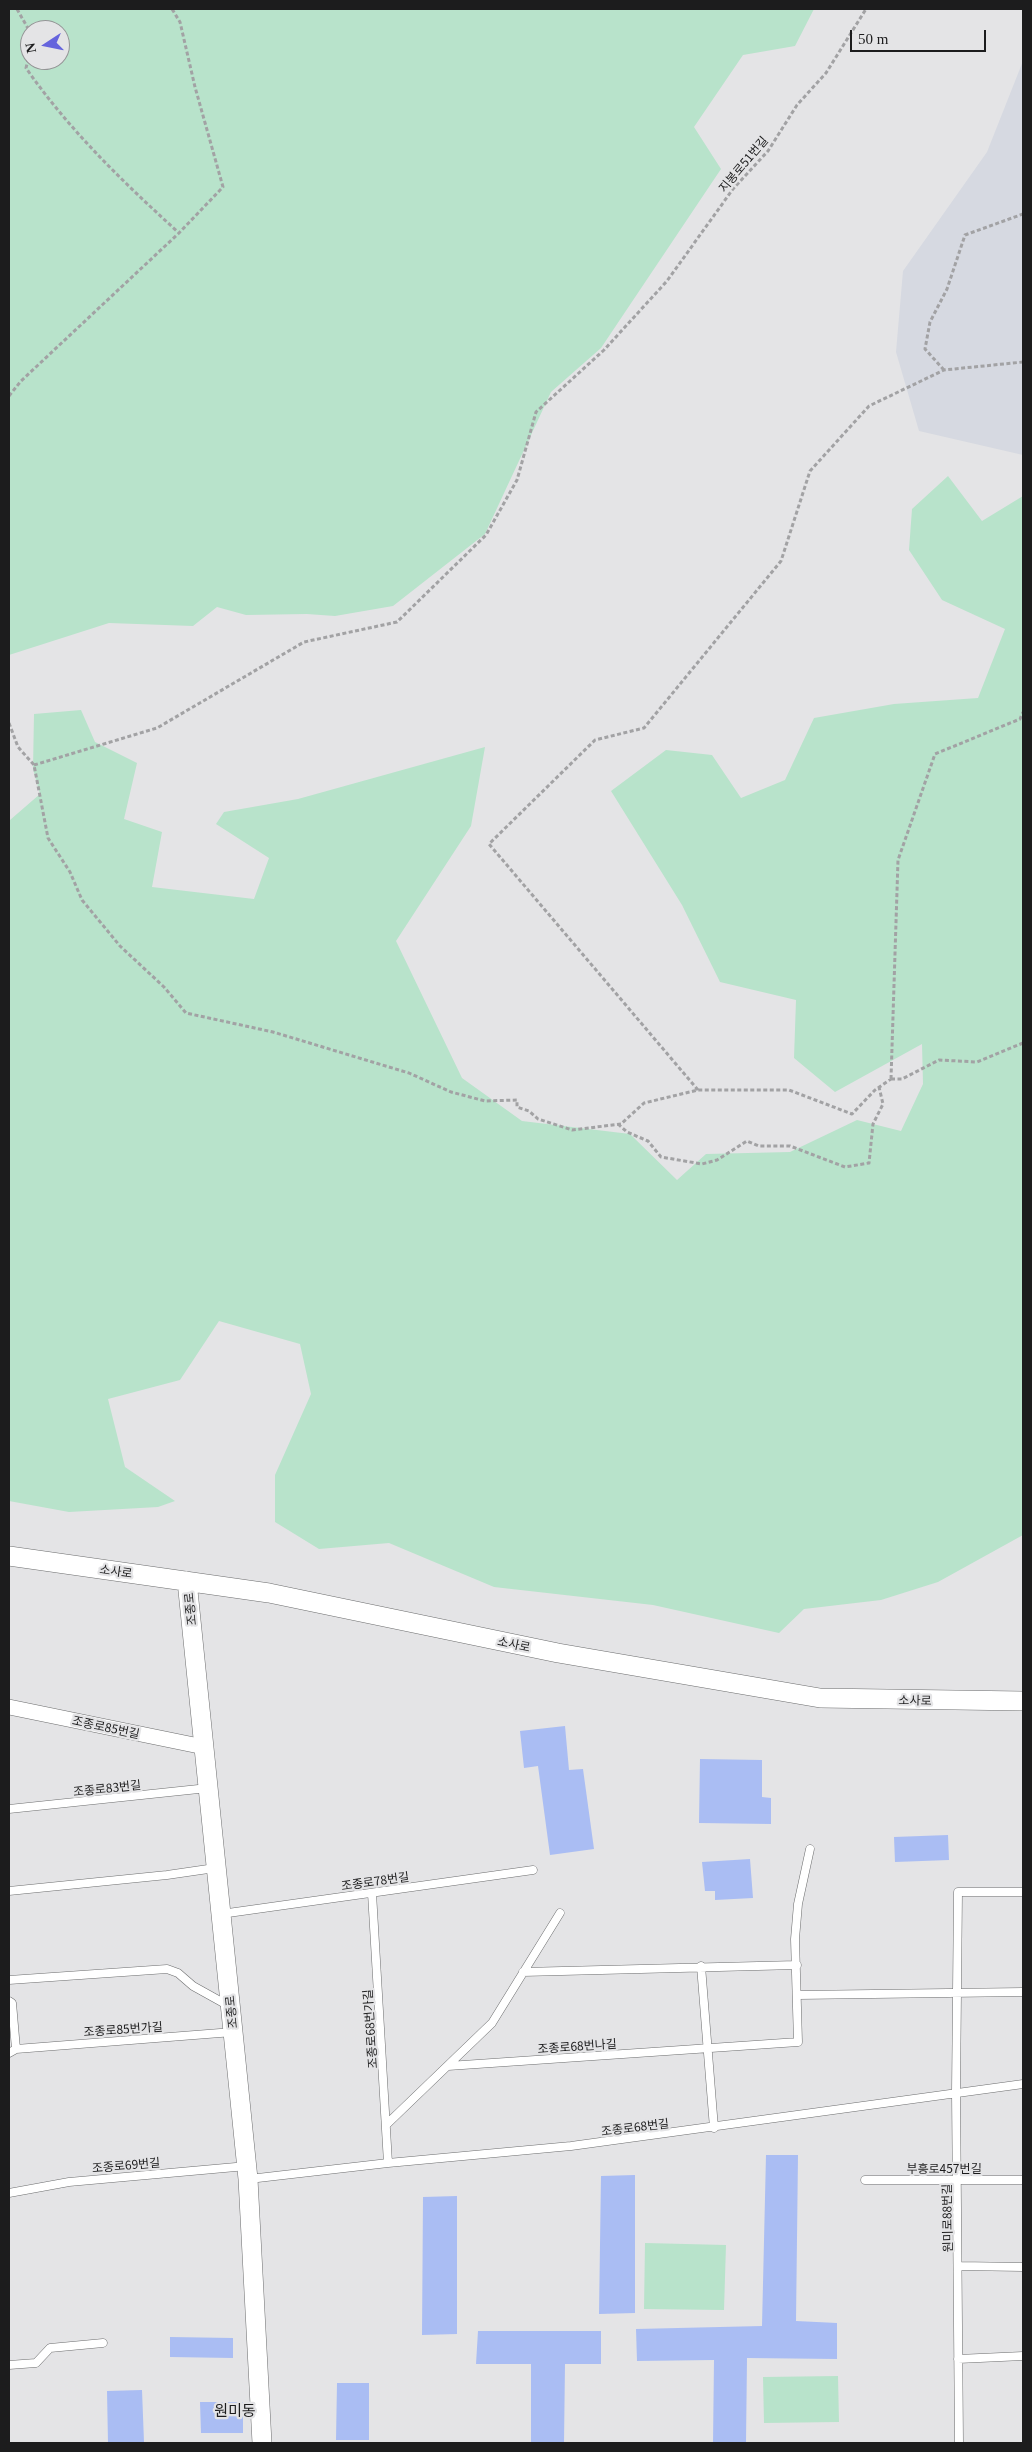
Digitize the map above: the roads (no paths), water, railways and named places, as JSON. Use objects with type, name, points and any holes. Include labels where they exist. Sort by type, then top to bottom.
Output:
[{"type":"street","name":"소사로","points":[[9,1556],[269,1593],[558,1653],[820,1698],[1023,1702]]},
{"type":"street","name":"조종로","points":[[187,1581],[247,2173],[262,2443]]},
{"type":"street","name":"조종로85번길","points":[[9,1707],[204,1747]]},
{"type":"lane","name":"조종로83번길","points":[[9,1810],[208,1788]]},
{"type":"lane","name":"조종로68번나길","points":[[448,2066],[798,2042],[795,1938],[798,1904],[810,1849]]},
{"type":"lane","points":[[9,1891],[167,1875],[216,1868]]},
{"type":"lane","name":"조종로78번길","points":[[221,1914],[533,1870]]},
{"type":"lane","name":"원미로88번길","points":[[959,2443],[959,2266],[956,2092],[958,1892],[1023,1892]]},
{"type":"lane","name":"조종로68번가길","points":[[372,1893],[388,2163]]},
{"type":"lane","points":[[387,2124],[492,2023],[560,1913]]},
{"type":"lane","points":[[523,1972],[797,1965]]},
{"type":"lane","points":[[701,1966],[714,2128]]},
{"type":"lane","points":[[9,1980],[167,1969],[178,1973],[193,1986],[230,2006]]},
{"type":"lane","points":[[798,1995],[1023,1992]]},
{"type":"lane","name":"조종로85번가길","points":[[9,2001],[12,2003],[12,2051],[233,2032]]},
{"type":"lane","name":"조종로68번길","points":[[247,2173],[388,2163],[572,2146],[714,2128],[956,2092],[1023,2084]]},
{"type":"lane","name":"조종로69번길","points":[[9,2193],[69,2182],[247,2173]]},
{"type":"lane","name":"부흥로457번길","points":[[865,2180],[957,2178],[1023,2180]]},
{"type":"lane","points":[[959,2266],[1023,2268]]},
{"type":"lane","points":[[9,2365],[36,2363],[50,2348],[103,2343]]},
{"type":"lane","points":[[958,2359],[1023,2356]]},
{"type":"district","name":"원미동","points":[[235,2410]]}]
